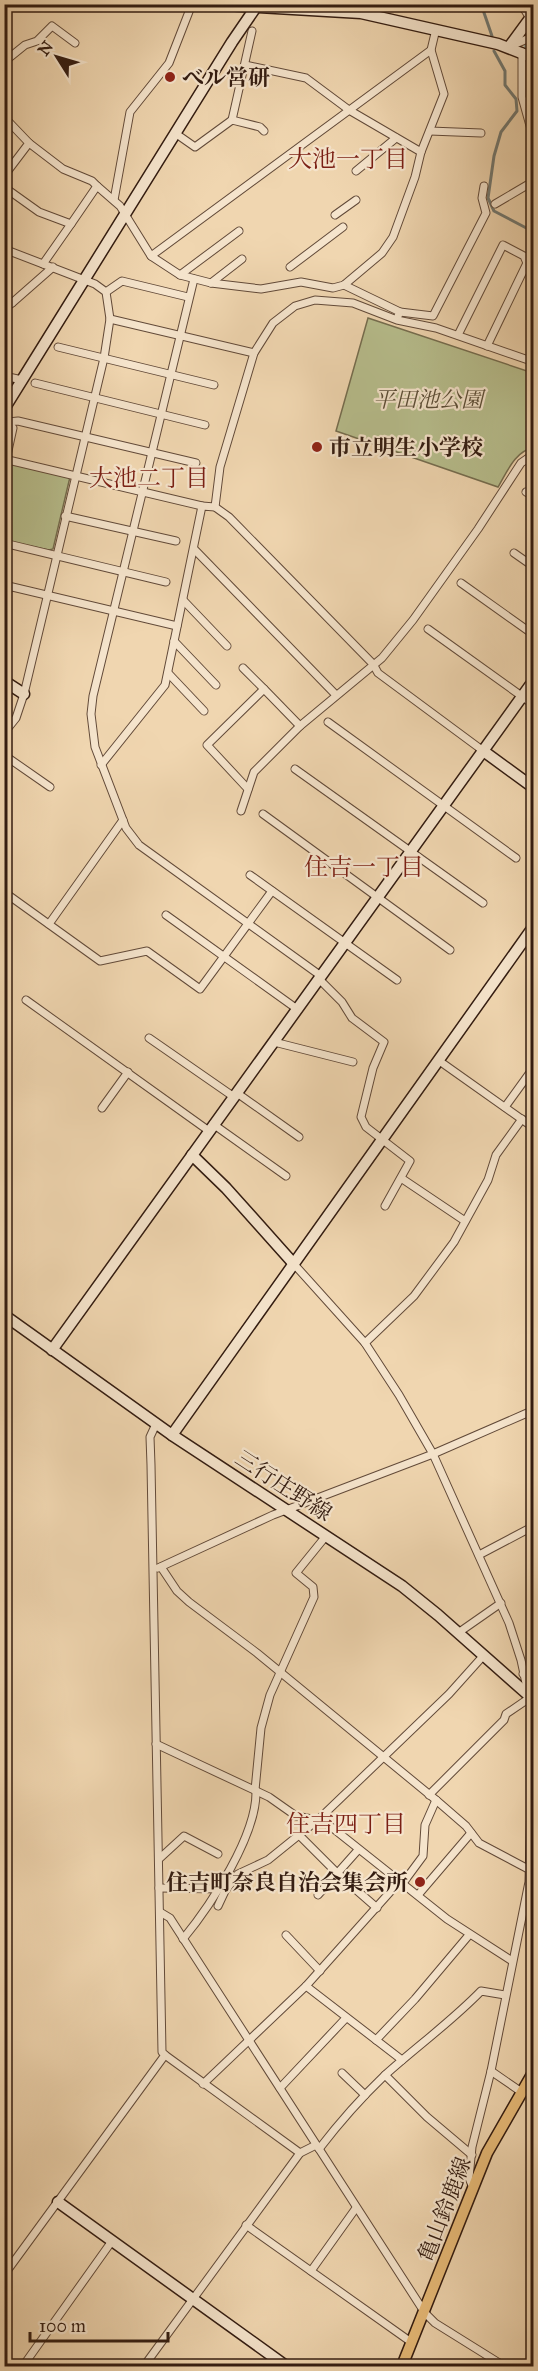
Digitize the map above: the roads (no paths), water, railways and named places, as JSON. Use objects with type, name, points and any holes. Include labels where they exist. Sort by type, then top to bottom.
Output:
[{"type":"main road","name":"亀山鈴鹿線","points":[[402,2367],[487,2153],[520,2091],[534,2071]]},
{"type":"street","points":[[114,200],[130,112],[169,63],[192,4]]},
{"type":"street","points":[[208,4],[363,9],[509,47],[534,58]]},
{"type":"street","points":[[509,47],[532,15],[521,4]]},
{"type":"street","points":[[4,409],[83,279],[258,5]]},
{"type":"street","points":[[4,62],[25,45],[37,41],[52,26],[75,44]]},
{"type":"street","points":[[5,120],[29,143],[63,169],[92,181],[114,200],[151,256],[180,276],[211,283],[261,289],[301,282],[333,288],[344,285],[371,263],[393,237],[415,177],[421,152],[444,94],[430,50],[436,28]]},
{"type":"street","points":[[175,133],[195,147],[232,120],[252,31]]},
{"type":"street","points":[[509,47],[534,36]]},
{"type":"street","points":[[151,256],[430,50]]},
{"type":"street","points":[[522,52],[522,97],[534,140]]},
{"type":"street","points":[[245,65],[306,78],[349,110],[421,152]]},
{"type":"street","points":[[232,120],[260,127],[264,131]]},
{"type":"street","points":[[430,131],[481,133]]},
{"type":"street","points":[[356,171],[396,138]]},
{"type":"street","points":[[4,176],[29,143]]},
{"type":"street","points":[[495,204],[534,181]]},
{"type":"street","points":[[43,264],[97,186]]},
{"type":"street","points":[[344,285],[400,312],[433,316],[486,213],[482,198],[484,186]]},
{"type":"street","points":[[4,187],[39,212],[71,224]]},
{"type":"street","points":[[335,215],[357,200]]},
{"type":"street","points":[[290,267],[343,227]]},
{"type":"street","points":[[180,276],[238,231]]},
{"type":"street","points":[[458,335],[503,245],[524,256],[527,263],[487,346]]},
{"type":"street","points":[[4,249],[83,279],[106,292]]},
{"type":"street","points":[[211,283],[242,259]]},
{"type":"street","points":[[4,309],[53,267]]},
{"type":"street","points":[[194,279],[91,714],[92,737],[123,820],[139,845],[320,977],[342,1002],[352,1018],[384,1042],[373,1068],[361,1116],[366,1127],[410,1161],[385,1206]]},
{"type":"street","points":[[106,292],[122,281],[189,297]]},
{"type":"street","points":[[4,734],[16,718],[24,694],[74,476],[104,358],[110,319],[106,292]]},
{"type":"street","points":[[4,297],[12,303]]},
{"type":"street","points":[[215,507],[220,467],[254,353],[273,323],[295,306],[308,301],[353,303],[397,320],[458,335],[534,362]]},
{"type":"street","points":[[397,320],[400,312]]},
{"type":"street","points":[[110,319],[254,353]]},
{"type":"street","points":[[58,347],[214,385]]},
{"type":"street","points":[[4,376],[22,380]]},
{"type":"street","points":[[35,384],[205,425]]},
{"type":"street","points":[[6,422],[18,422],[84,436],[196,463]]},
{"type":"street","points":[[4,469],[13,435],[13,428],[6,422]]},
{"type":"street","points":[[241,811],[254,772],[300,726],[382,658],[413,620],[521,463],[534,454]]},
{"type":"street","points":[[5,459],[202,506],[215,507],[229,517],[388,682],[534,788]]},
{"type":"street","points":[[526,492],[534,497]]},
{"type":"street","points":[[101,765],[165,685],[202,506]]},
{"type":"street","points":[[65,516],[176,542]]},
{"type":"street","points":[[4,543],[166,582]]},
{"type":"street","points":[[194,549],[336,695]]},
{"type":"street","points":[[514,553],[534,567]]},
{"type":"street","points":[[461,583],[534,635]]},
{"type":"street","points":[[4,585],[177,626]]},
{"type":"street","points":[[183,600],[227,646]]},
{"type":"street","points":[[428,629],[534,705]]},
{"type":"street","points":[[174,641],[216,685]]},
{"type":"street","points":[[243,668],[300,726]]},
{"type":"street","points":[[168,673],[204,711]]},
{"type":"street","points":[[52,1350],[534,680]]},
{"type":"street","points":[[4,681],[24,694]]},
{"type":"street","points":[[248,789],[207,746],[264,689]]},
{"type":"street","points":[[328,722],[516,858]]},
{"type":"street","points":[[4,755],[50,787]]},
{"type":"street","points":[[295,769],[483,903]]},
{"type":"street","points":[[263,814],[450,950]]},
{"type":"street","points":[[49,924],[123,820]]},
{"type":"street","points":[[250,875],[397,980]]},
{"type":"street","points":[[4,892],[100,961],[147,951],[200,989],[272,891]]},
{"type":"street","points":[[166,915],[297,1009]]},
{"type":"street","points":[[172,1435],[534,926]]},
{"type":"street","points":[[26,1000],[128,1072],[286,1176]]},
{"type":"street","points":[[149,1038],[299,1137]]},
{"type":"street","points":[[274,1042],[353,1062]]},
{"type":"street","points":[[438,1060],[534,1128]]},
{"type":"street","points":[[505,1107],[534,1067]]},
{"type":"street","points":[[102,1108],[128,1072]]},
{"type":"street","points":[[365,1344],[414,1296],[453,1242],[488,1180],[496,1155],[522,1119]]},
{"type":"street","points":[[192,1155],[226,1188],[365,1344],[399,1395],[433,1454],[516,1640],[533,1716],[529,1781],[531,1884],[512,1961],[472,2155],[469,2178],[473,2189]]},
{"type":"street","points":[[401,1178],[465,1221]]},
{"type":"street","name":"三行庄野線","points":[[4,1315],[172,1435],[402,1586],[458,1632],[529,1698]]},
{"type":"street","points":[[157,1569],[287,1511],[433,1454],[534,1410]]},
{"type":"street","points":[[156,1424],[150,1437],[157,1569],[156,1744],[162,2052],[202,2084],[300,2153]]},
{"type":"street","points":[[479,1555],[534,1526]]},
{"type":"street","points":[[218,1906],[222,1889],[256,1808],[255,1790],[263,1719],[270,1695],[314,1598],[313,1587],[296,1573],[326,1536]]},
{"type":"street","points":[[157,1569],[189,1602],[280,1672],[436,1800],[479,1843],[530,1870]]},
{"type":"street","points":[[458,1632],[501,1603]]},
{"type":"street","points":[[183,1938],[222,1889],[238,1874],[268,1860],[318,1819],[449,1694],[484,1655]]},
{"type":"street","points":[[523,1674],[534,1670]]},
{"type":"street","points":[[429,1795],[504,1720],[506,1714],[529,1698]]},
{"type":"street","points":[[156,1744],[255,1790],[296,1816],[318,1819],[469,1935],[512,1961]]},
{"type":"street","points":[[202,2084],[306,1986],[401,1883],[423,1856],[425,1825],[436,1800]]},
{"type":"street","points":[[418,1895],[471,1833]]},
{"type":"street","points":[[299,1835],[336,1873],[377,1908]]},
{"type":"street","points":[[159,1859],[184,1836],[218,1854]]},
{"type":"street","points":[[318,1894],[358,1850]]},
{"type":"street","points":[[159,1888],[222,1889]]},
{"type":"street","points":[[160,1912],[170,1918],[425,2313],[435,2323],[504,2367]]},
{"type":"street","points":[[286,1935],[320,1971]]},
{"type":"street","points":[[376,2040],[415,1999],[469,1935]]},
{"type":"street","points":[[306,1986],[402,2060]]},
{"type":"street","points":[[144,2367],[300,2153],[318,2147],[385,2075],[459,2013],[481,1991],[505,1995]]},
{"type":"street","points":[[280,2088],[346,2018]]},
{"type":"street","points":[[4,2275],[165,2055]]},
{"type":"street","points":[[491,2071],[520,2091]]},
{"type":"street","points":[[342,2073],[365,2095]]},
{"type":"street","points":[[385,2075],[426,2117],[472,2155]]},
{"type":"street","points":[[57,2202],[286,2367]]},
{"type":"street","points":[[311,2271],[356,2208]]},
{"type":"street","points":[[246,2225],[411,2342]]},
{"type":"street","points":[[23,2367],[112,2241]]},
{"type":"waterway","points":[[481,4],[492,36]]},
{"type":"waterway","points":[[494,51],[505,71],[505,85],[516,99],[517,111],[501,132],[494,156],[488,198],[494,211],[532,231],[534,251]]},
{"type":"place","name":"べル営研","points":[[170,77]]},
{"type":"place","name":"市立明生小学校","points":[[317,447]]},
{"type":"place","name":"住吉町奈良自治会集会所","points":[[420,1882]]},
{"type":"district","name":"大池一丁目","points":[[348,159]]},
{"type":"district","name":"大池二丁目","points":[[149,478]]},
{"type":"district","name":"住吉一丁目","points":[[364,867]]},
{"type":"district","name":"住吉四丁目","points":[[346,1824]]},
{"type":"park label","name":"平田池公園","points":[[428,399]]}]
